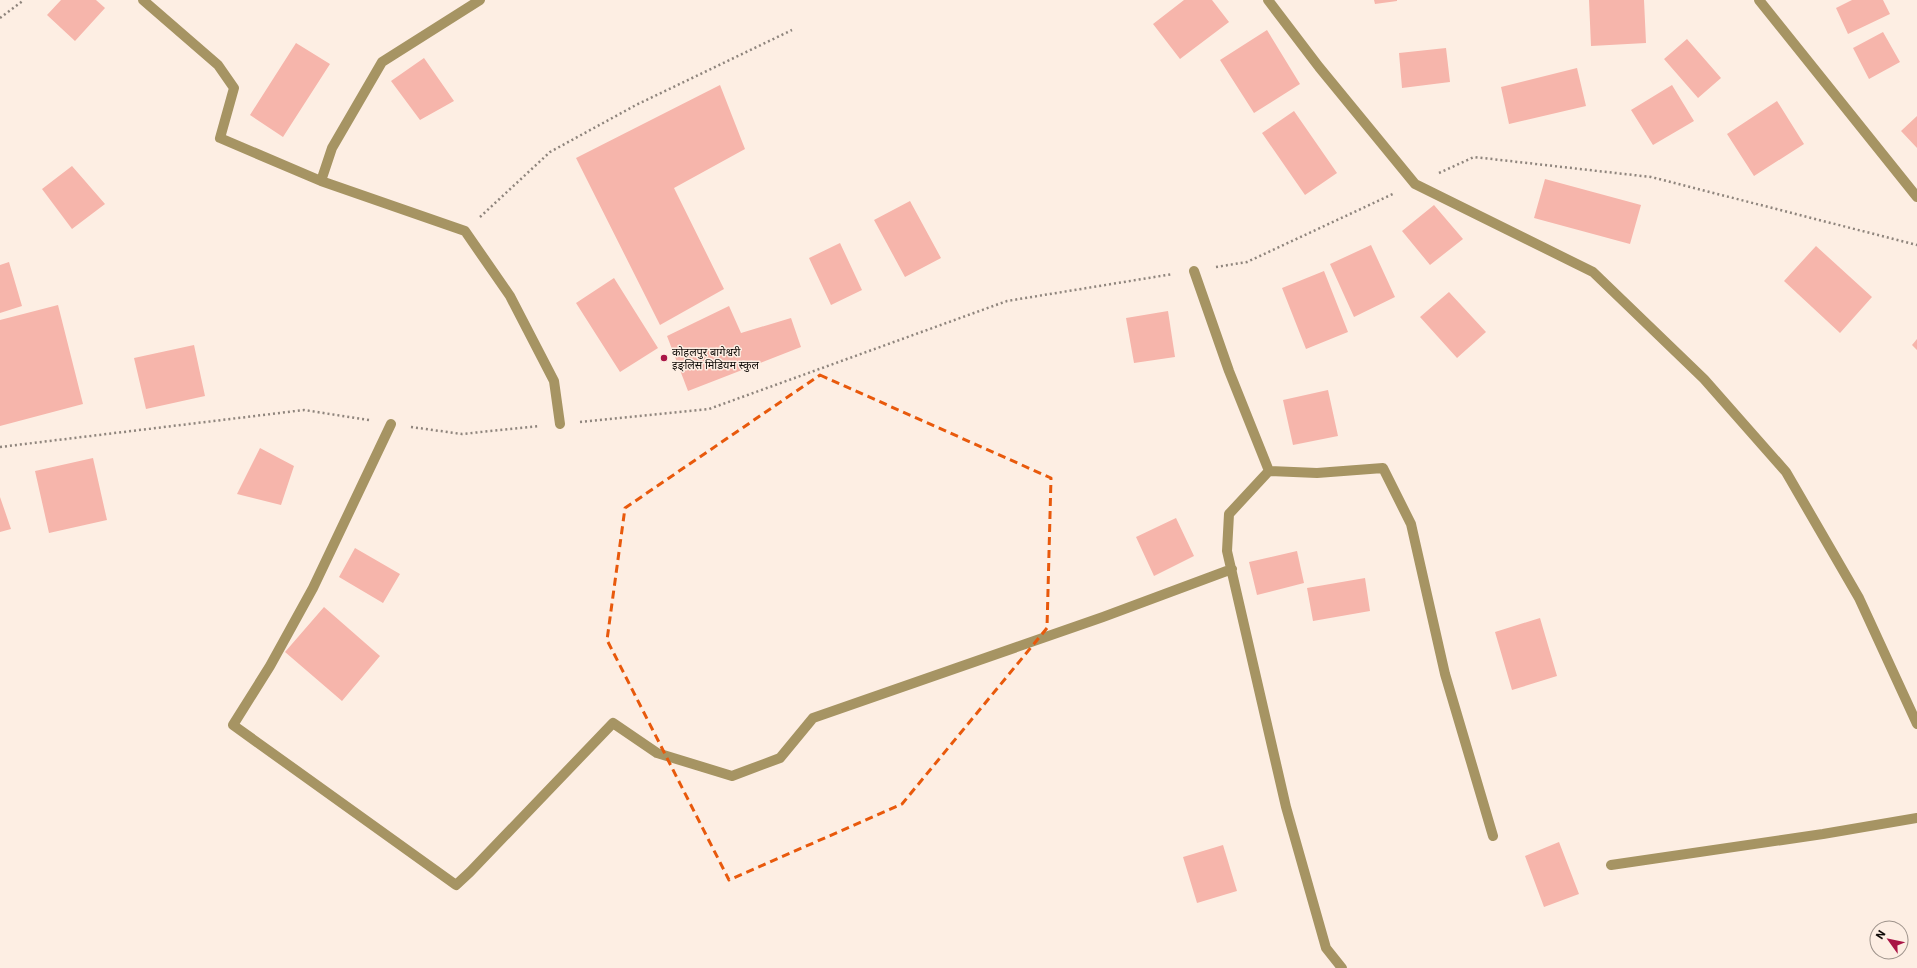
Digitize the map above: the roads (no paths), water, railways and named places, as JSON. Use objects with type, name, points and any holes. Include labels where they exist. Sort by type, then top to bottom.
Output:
[{"type":"street","points":[[143,0],[218,65],[234,88],[220,138],[321,181],[465,231],[510,296],[554,382],[560,424]]},
{"type":"street","points":[[321,181],[332,148],[382,62],[480,0]]},
{"type":"street","points":[[1268,0],[1319,67],[1415,184],[1593,272],[1704,379],[1786,472],[1859,598],[1917,724]]},
{"type":"street","points":[[1759,0],[1917,197]]},
{"type":"street","points":[[1194,271],[1229,371],[1269,471]]},
{"type":"street","points":[[391,424],[313,588],[270,666],[232,725],[456,885],[613,723],[657,753],[732,776],[780,758],[813,718],[1103,617],[1232,569]]},
{"type":"street","points":[[1342,968],[1326,948],[1286,807],[1228,551],[1229,514],[1269,471],[1317,473],[1382,468],[1412,524],[1445,674],[1493,836]]},
{"type":"street","points":[[1611,865],[1815,835],[1917,818]]},
{"type":"place","name":"कोहलपुर बागेश्वरी इङ्लिस मिडियम स्कुल","points":[[664,358]]}]
